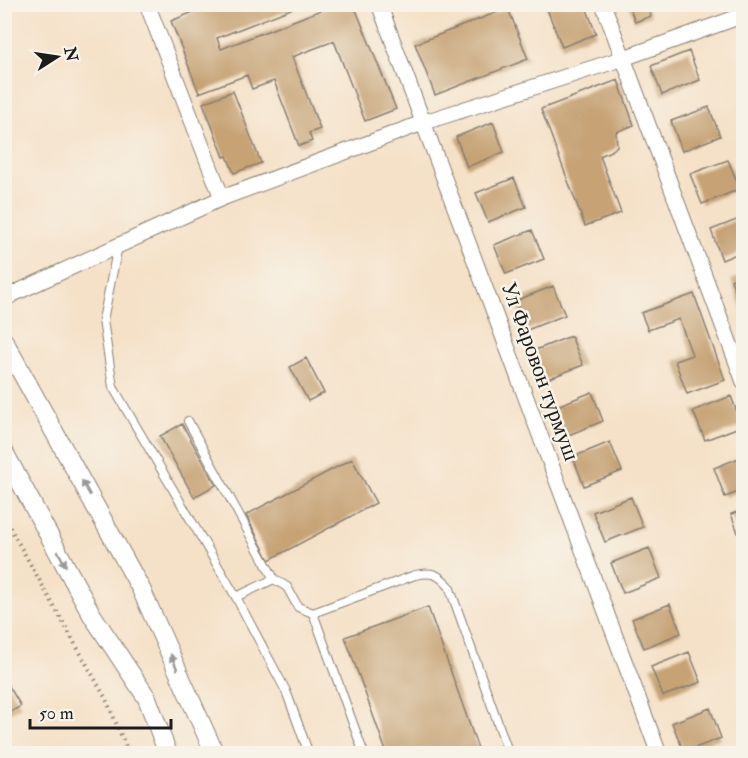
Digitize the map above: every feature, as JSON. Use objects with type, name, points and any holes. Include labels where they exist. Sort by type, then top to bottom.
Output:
[{"type":"street","points":[[147,4],[222,198]]},
{"type":"street","name":"Ул Фаровон турмуш","points":[[379,4],[659,753]]},
{"type":"street","points":[[603,4],[744,382]]},
{"type":"street","points":[[4,300],[222,198],[425,122],[624,58],[744,15]]},
{"type":"street","points":[[4,341],[141,589],[214,753]]},
{"type":"street","points":[[4,452],[92,615],[147,698],[168,753]]},
{"type":"lane","points":[[118,246],[103,320],[113,387],[236,597],[286,691],[309,753]]},
{"type":"lane","points":[[188,421],[274,579],[287,587],[298,607],[313,613],[415,575],[428,572],[439,575],[449,586],[509,753]]},
{"type":"lane","points":[[236,597],[274,579]]},
{"type":"lane","points":[[313,613],[364,753]]},
{"type":"path","points":[[4,517],[106,699],[129,753]]},
{"type":"building","points":[[213,4],[301,5],[217,38],[221,49],[334,5],[354,5],[396,109],[365,121],[334,41],[292,57],[320,129],[309,133],[312,141],[299,146],[274,81],[252,89],[247,75],[199,93],[171,21]]},
{"type":"building","points":[[545,4],[585,4],[596,34],[562,47]]},
{"type":"building","points":[[628,4],[646,4],[651,16],[635,22]]},
{"type":"building","points":[[508,8],[528,59],[435,95],[415,44]]},
{"type":"building","points":[[689,51],[700,80],[662,95],[651,66]]},
{"type":"building","points":[[618,80],[634,125],[616,132],[617,146],[600,156],[621,213],[585,226],[541,109]]},
{"type":"building","points":[[233,91],[261,163],[234,173],[227,156],[224,157],[203,103]]},
{"type":"building","points":[[709,107],[720,136],[682,151],[671,121]]},
{"type":"building","points":[[493,122],[504,152],[467,167],[456,137]]},
{"type":"building","points":[[728,160],[740,189],[702,204],[690,174]]},
{"type":"building","points":[[514,178],[526,207],[488,222],[476,193]]},
{"type":"building","points":[[744,217],[744,251],[722,260],[711,230]]},
{"type":"building","points":[[532,230],[544,259],[506,274],[494,245]]},
{"type":"building","points":[[744,275],[744,309],[742,309],[731,280]]},
{"type":"building","points":[[553,286],[565,315],[527,330],[515,301]]},
{"type":"building","points":[[694,294],[725,380],[687,394],[675,361],[692,355],[679,319],[648,330],[641,313]]},
{"type":"building","points":[[571,336],[583,365],[545,380],[533,351]]},
{"type":"building","points":[[306,358],[324,393],[308,401],[290,367]]},
{"type":"building","points":[[592,392],[603,421],[566,436],[555,407]]},
{"type":"building","points":[[731,396],[742,426],[705,440],[693,411]]},
{"type":"building","points":[[182,424],[216,485],[194,497],[160,436]]},
{"type":"building","points":[[610,442],[622,471],[584,486],[573,457]]},
{"type":"building","points":[[744,456],[744,490],[725,497],[714,468]]},
{"type":"building","points":[[352,459],[376,503],[269,560],[246,515]]},
{"type":"building","points":[[631,497],[643,527],[605,542],[593,512]]},
{"type":"building","points":[[744,510],[744,546],[743,546],[731,514]]},
{"type":"building","points":[[649,548],[661,578],[623,593],[611,563]]},
{"type":"building","points":[[670,604],[681,633],[644,648],[632,619]]},
{"type":"building","points":[[428,607],[480,754],[387,754],[345,637]]},
{"type":"building","points":[[689,652],[701,682],[663,696],[651,667]]},
{"type":"building","points":[[4,678],[21,706],[4,716]]},
{"type":"building","points":[[710,708],[721,738],[684,752],[672,723]]}]
